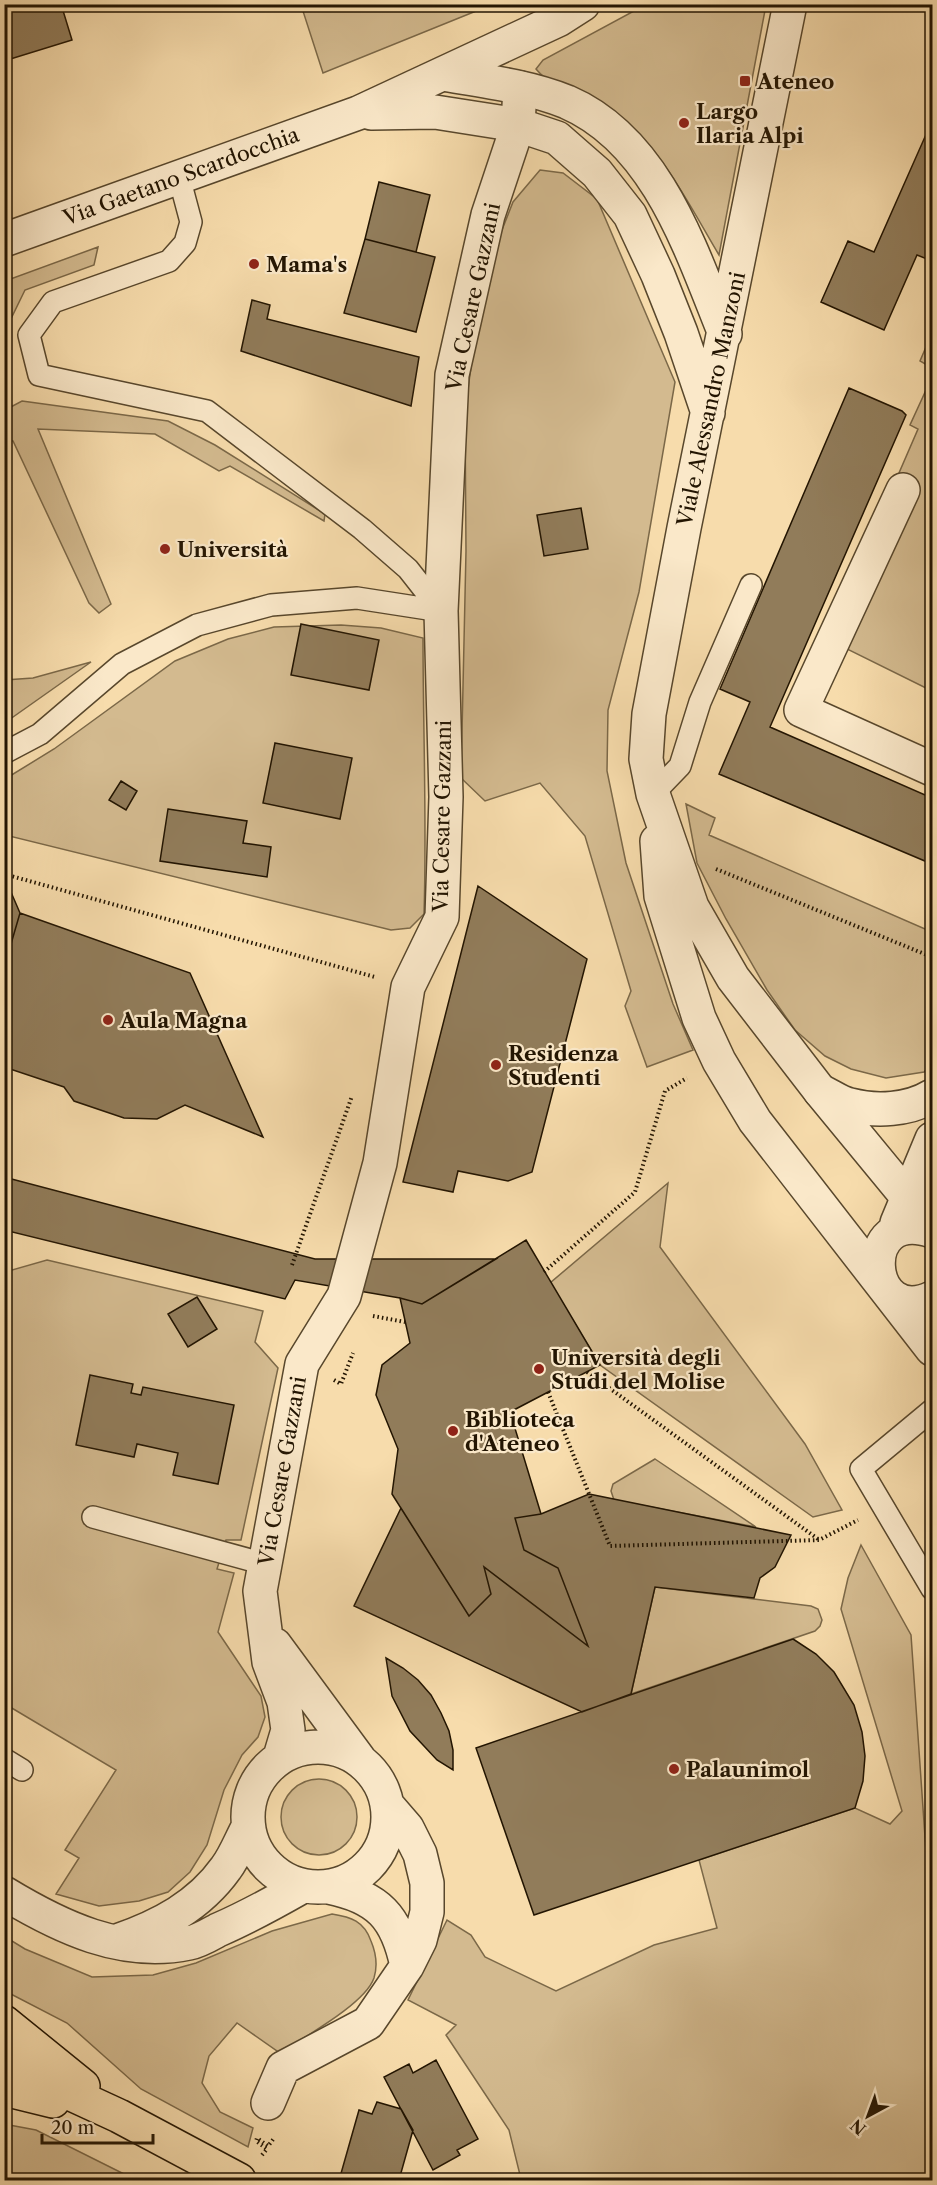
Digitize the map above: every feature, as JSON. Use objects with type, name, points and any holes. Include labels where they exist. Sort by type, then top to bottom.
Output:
[{"type":"main road","points":[[4,2022],[119,2116]]},
{"type":"main road","points":[[4,2063],[119,2116],[239,2181]]},
{"type":"main road","points":[[4,2089],[119,2116]]},
{"type":"street","name":"Via Gaetano Scardocchia","points":[[4,240],[357,113],[558,20],[584,4]]},
{"type":"street","name":"Viale Alessandro Manzoni","points":[[790,4],[649,714],[646,759],[653,795],[661,896],[699,1018],[719,1060],[754,1121],[933,1349]]},
{"type":"street","points":[[442,74],[520,88],[568,103],[608,127],[642,164],[672,214],[695,262],[724,334]]},
{"type":"street","name":"Via Cesare Gazzani","points":[[280,1757],[288,1730],[284,1702],[269,1662],[263,1629],[260,1591],[302,1364],[344,1296],[380,1163],[408,987],[442,917],[446,797],[441,611],[452,375],[488,215],[518,125],[520,88]]},
{"type":"street","name":"Via Gaetano Scardocchia","points":[[357,113],[435,112],[518,125],[557,138],[597,173],[630,215],[666,294],[708,413]]},
{"type":"street","points":[[903,490],[801,710],[933,769]]},
{"type":"street","name":"Viale Alessandro Manzoni","points":[[653,795],[692,907],[732,978],[820,1091],[933,1229]]},
{"type":"street","name":"Viale Alessandro Manzoni","points":[[820,1091],[849,1105],[873,1108],[902,1108],[933,1096]]},
{"type":"street","points":[[933,1139],[891,1235],[882,1247],[877,1260],[879,1275],[885,1288],[896,1297],[908,1302],[922,1302],[933,1298]]},
{"type":"street","points":[[891,1235],[904,1228],[933,1229]]},
{"type":"street","points":[[263,1629],[359,1759],[373,1772],[388,1806],[412,1837],[420,1854],[427,1882],[427,1912],[420,1940],[407,1966],[368,2023],[283,2068],[268,2103]]},
{"type":"street","points":[[359,1759],[340,1750],[320,1746],[299,1748],[280,1757],[264,1770],[254,1787],[248,1807],[248,1827],[254,1847],[266,1865],[283,1878],[352,1892],[374,1904],[391,1921],[402,1942],[407,1966]]},
{"type":"street","points":[[4,1893],[74,1931],[112,1942],[156,1948],[191,1942],[316,1886],[350,1880],[368,1867],[381,1849],[388,1828],[388,1806]]},
{"type":"street","points":[[112,1942],[150,1929],[182,1911],[206,1892],[227,1866],[248,1827]]},
{"type":"lane","points":[[178,177],[191,222],[185,243],[169,261],[53,302],[28,335],[39,375],[207,411],[362,529],[408,569],[441,611]]},
{"type":"lane","points":[[653,795],[680,766],[700,702],[751,585]]},
{"type":"lane","points":[[4,753],[40,734],[122,664],[196,625],[271,604],[357,598],[441,611]]},
{"type":"lane","points":[[933,1410],[861,1469],[933,1589]]},
{"type":"lane","points":[[93,1517],[265,1564]]},
{"type":"path","points":[[672,851],[933,957]]},
{"type":"path","points":[[4,874],[408,987]]},
{"type":"path","points":[[544,1272],[635,1192],[665,1091],[719,1060]]},
{"type":"path","points":[[292,1265],[354,1092]]},
{"type":"path","points":[[587,1372],[819,1540]]},
{"type":"path","points":[[548,1392],[610,1546],[819,1540],[884,1506]]},
{"type":"shaded area","points":[[301,4],[491,5],[323,73]]},
{"type":"shaded area","name":"Largo Ilaria Alpi","points":[[645,5],[766,5],[719,255],[671,175],[642,138],[608,109],[552,83],[536,69],[543,60]]},
{"type":"shaded area","points":[[540,170],[563,173],[597,199],[675,382],[639,592],[608,710],[607,771],[626,863],[673,1004],[693,1050],[647,1067],[625,1006],[631,991],[585,836],[540,783],[485,801],[461,778],[466,551],[465,411],[475,338],[496,245],[513,202]]},
{"type":"shaded area","points":[[98,247],[94,265],[25,290],[7,327],[5,364],[5,281]]},
{"type":"shaded area","points":[[932,333],[932,368],[920,361]]},
{"type":"shaded area","points":[[932,377],[932,691],[847,649],[918,483],[899,473],[918,429],[910,425]]},
{"type":"shaded area","points":[[22,401],[168,421],[215,445],[325,514],[324,521],[230,466],[219,471],[155,434],[38,429],[111,604],[99,613],[89,603],[13,441],[5,440],[5,410]]},
{"type":"shaded area","points":[[341,625],[381,628],[423,638],[424,914],[410,928],[391,930],[5,835],[5,779],[54,749],[175,661],[228,639],[274,627]]},
{"type":"shaded area","points":[[91,662],[5,723],[5,680],[33,678]]},
{"type":"shaded area","points":[[686,804],[715,818],[709,835],[932,932],[932,1063],[924,1072],[886,1078],[851,1069],[825,1056],[795,1030],[767,990],[697,863]]},
{"type":"shaded area","points":[[668,1183],[660,1247],[805,1444],[842,1510],[813,1517],[600,1365],[550,1283]]},
{"type":"shaded area","points":[[47,1260],[263,1311],[255,1342],[278,1368],[241,1540],[226,1540],[217,1569],[234,1573],[218,1632],[261,1696],[265,1717],[258,1737],[242,1755],[224,1790],[207,1845],[190,1872],[168,1892],[139,1901],[99,1906],[56,1894],[79,1858],[65,1850],[116,1770],[5,1704],[5,1272]]},
{"type":"shaded area","points":[[655,1459],[756,1527],[614,1500],[611,1491],[613,1484]]},
{"type":"shaded area","points":[[861,1545],[911,1635],[932,1938],[932,2180],[519,2180],[521,2179],[509,2130],[446,2035],[456,2025],[408,2000],[447,1920],[471,1935],[485,1957],[556,1991],[654,1945],[717,1928],[699,1860],[855,1808],[890,1824],[902,1811],[841,1609],[848,1578]]},
{"type":"shaded area","points":[[655,1587],[811,1606],[818,1609],[822,1620],[815,1631],[631,1694]]},
{"type":"shaded area","points":[[312,1779],[326,1779],[340,1785],[351,1796],[357,1810],[354,1832],[346,1844],[326,1855],[312,1855],[298,1849],[287,1838],[281,1824],[281,1810],[287,1796],[298,1785]]},
{"type":"shaded area","points":[[332,1914],[356,1921],[368,1934],[376,1964],[374,1978],[368,1988],[347,2009],[280,2053],[237,2023],[209,2056],[202,2083],[220,2112],[253,2128],[248,2147],[141,2089],[67,2023],[5,1991],[4,1936],[25,1949],[92,1977],[153,1975],[196,1963],[272,1931]]},
{"type":"shaded area","points":[[4,2124],[36,2130],[136,2180],[5,2180]]},
{"type":"building","points":[[4,4],[61,4],[72,40],[4,61]]},
{"type":"building","points":[[932,121],[932,261],[917,255],[884,330],[821,302],[848,241],[874,252]]},
{"type":"building","points":[[379,182],[430,195],[416,252],[365,239]]},
{"type":"building","points":[[365,239],[435,257],[416,332],[344,313]]},
{"type":"building","points":[[252,300],[270,305],[267,319],[419,357],[411,406],[241,351]]},
{"type":"building","points":[[849,388],[902,411],[906,415],[770,727],[932,798],[932,864],[719,774],[750,702],[720,689]]},
{"type":"building","points":[[581,508],[588,549],[544,556],[537,515]]},
{"type":"building","points":[[301,624],[379,640],[369,690],[291,675]]},
{"type":"building","points":[[275,743],[352,758],[340,819],[263,803]]},
{"type":"building","points":[[121,781],[137,791],[126,810],[109,800]]},
{"type":"building","points":[[168,809],[247,821],[243,843],[271,847],[267,877],[160,861]]},
{"type":"building","points":[[4,876],[20,913],[4,968]]},
{"type":"building","name":"Residenza Studenti","points":[[478,886],[587,959],[532,1172],[508,1181],[458,1171],[453,1192],[403,1182]]},
{"type":"building","name":"Aula Magna","points":[[20,913],[190,973],[263,1137],[185,1105],[157,1119],[124,1118],[74,1101],[64,1087],[4,1067],[4,968]]},
{"type":"building","points":[[4,1177],[315,1259],[496,1259],[422,1304],[400,1298],[295,1280],[285,1299],[4,1230]]},
{"type":"building","name":"Biblioteca d'Ateneo","points":[[526,1240],[600,1365],[510,1412],[541,1514],[515,1518],[524,1550],[558,1568],[588,1646],[484,1567],[491,1594],[469,1616],[392,1494],[398,1449],[376,1395],[382,1365],[410,1343],[400,1298],[422,1304]]},
{"type":"building","points":[[197,1297],[217,1329],[188,1347],[168,1314]]},
{"type":"building","points":[[90,1375],[133,1384],[131,1393],[141,1395],[143,1387],[234,1405],[218,1484],[173,1475],[178,1453],[137,1444],[134,1457],[76,1445]]},
{"type":"building","points":[[589,1494],[791,1535],[775,1567],[760,1578],[754,1598],[655,1587],[631,1694],[582,1712],[354,1606],[401,1508],[469,1616],[491,1594],[484,1567],[588,1646],[558,1568],[524,1550],[515,1518],[541,1514]]},
{"type":"building","name":"Palaunimol","points":[[793,1639],[816,1654],[834,1672],[854,1705],[862,1732],[865,1756],[863,1781],[855,1808],[534,1915],[476,1748]]},
{"type":"building","points":[[386,1658],[418,1680],[431,1695],[449,1731],[453,1750],[453,1770],[437,1760],[410,1731],[392,1696]]},
{"type":"building","points":[[436,2060],[478,2139],[457,2150],[460,2155],[433,2170],[384,2077],[409,2064],[413,2073]]},
{"type":"building","points":[[377,2102],[401,2109],[413,2130],[399,2180],[350,2180],[340,2177],[359,2110],[372,2114]]},
{"type":"place","name":"Ateneo","points":[[745,81]]},
{"type":"place","name":"Largo Ilaria Alpi","points":[[684,123]]},
{"type":"place","name":"Mama's","points":[[254,264]]},
{"type":"place","name":"Università","points":[[165,549]]},
{"type":"place","name":"Aula Magna","points":[[108,1020]]},
{"type":"place","name":"Residenza Studenti","points":[[496,1065]]},
{"type":"place","name":"Università degli Studi del Molise","points":[[539,1369]]},
{"type":"place","name":"Biblioteca d'Ateneo","points":[[453,1431]]},
{"type":"place","name":"Palaunimol","points":[[674,1769]]}]
